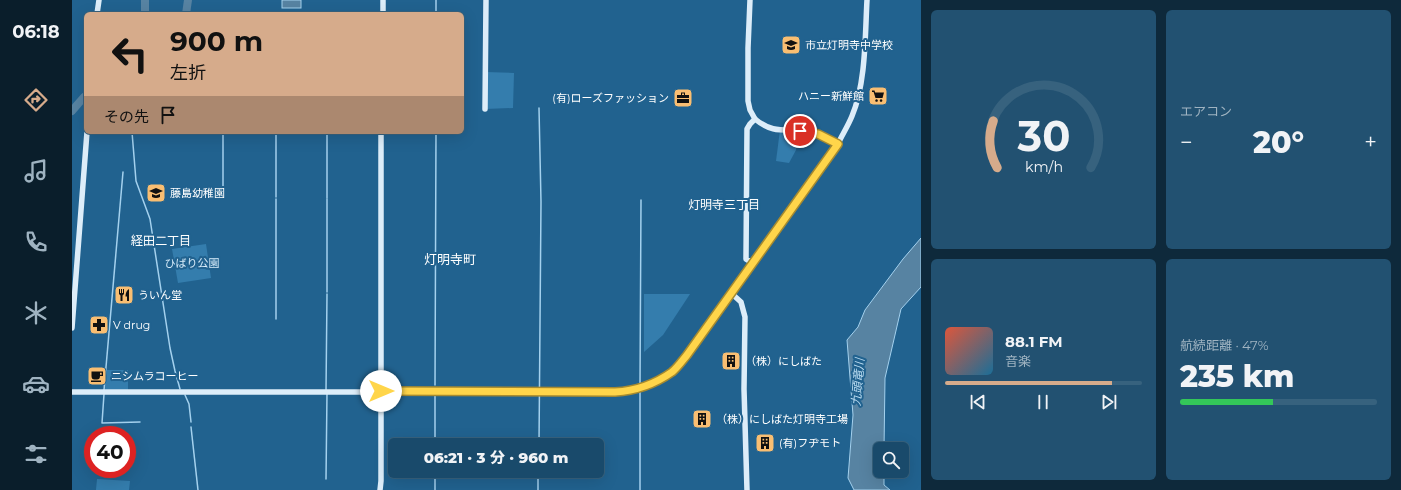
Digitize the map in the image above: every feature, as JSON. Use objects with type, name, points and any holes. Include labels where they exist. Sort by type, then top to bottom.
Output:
[{"type":"street","points":[[97,12],[98,0]]},
{"type":"street","points":[[383,0],[383,12]]},
{"type":"street","points":[[485,109],[486,0]]},
{"type":"street","points":[[750,0],[748,101],[750,110],[755,119],[771,129],[809,131],[826,137],[838,144]]},
{"type":"street","points":[[72,392],[615,392],[630,391],[658,380],[673,371],[687,355],[838,144],[852,117],[859,94],[862,73],[867,0]]},
{"type":"street","points":[[753,263],[746,259],[747,129],[755,119]]},
{"type":"street","points":[[72,328],[87,134]]},
{"type":"street","points":[[380,490],[381,134]]},
{"type":"street","points":[[731,293],[741,302],[745,317],[744,389],[747,490]]},
{"type":"green space","points":[[485,72],[514,73],[513,108],[485,109]]},
{"type":"green space","points":[[780,130],[797,133],[796,150],[789,163],[776,161]]},
{"type":"green space","name":"ひばり公園","points":[[206,244],[211,278],[178,283],[172,249]]},
{"type":"green space","points":[[644,294],[690,294],[663,335],[644,352]]},
{"type":"green space","points":[[106,370],[128,370],[128,391],[105,391]]},
{"type":"green space","points":[[97,479],[130,481],[129,490],[96,490]]},
{"type":"water","points":[[282,0],[301,0],[301,8],[282,8]]},
{"type":"water","name":"九頭竜川","points":[[921,238],[921,287],[901,309],[885,378],[884,442],[873,442],[873,478],[884,478],[884,485],[890,490],[854,490],[848,478],[853,415],[847,340],[858,327],[865,310],[903,259]]},
{"type":"waterway","points":[[145,0],[145,12]]},
{"type":"waterway","points":[[186,12],[188,0]]},
{"type":"waterway","points":[[436,0],[436,12]]},
{"type":"waterway","points":[[72,111],[84,97]]},
{"type":"waterway","points":[[539,108],[541,202],[539,438]]},
{"type":"waterway","points":[[132,134],[136,181],[150,219],[170,348],[180,389]]},
{"type":"waterway","points":[[223,134],[223,197]]},
{"type":"waterway","points":[[276,134],[276,197]]},
{"type":"waterway","points":[[327,134],[327,198]]},
{"type":"waterway","points":[[435,385],[436,134]]},
{"type":"waterway","points":[[104,390],[123,172]]},
{"type":"waterway","points":[[276,199],[276,319]]},
{"type":"waterway","points":[[327,199],[327,292]]},
{"type":"waterway","points":[[640,386],[641,200]]},
{"type":"waterway","points":[[326,391],[327,294]]},
{"type":"waterway","points":[[640,390],[640,490]]},
{"type":"waterway","points":[[326,479],[327,393]]},
{"type":"waterway","points":[[104,394],[102,423],[140,422]]},
{"type":"waterway","points":[[185,395],[189,404],[191,422]]},
{"type":"waterway","points":[[435,395],[435,438]]},
{"type":"waterway","points":[[191,427],[198,490]]},
{"type":"waterway","points":[[435,478],[435,490]]},
{"type":"waterway","points":[[538,478],[538,490]]},
{"type":"place","name":"市立灯明寺中学校","points":[[791,45]]},
{"type":"place","name":"ハニー新鮮館","points":[[878,96]]},
{"type":"place","name":"(有)ローズファッション","points":[[683,98]]},
{"type":"place","name":"藤島幼稚園","points":[[156,193]]},
{"type":"place","name":"ういん堂","points":[[124,295]]},
{"type":"place","name":"V drug","points":[[99,325]]},
{"type":"place","name":"（株）にしばた","points":[[731,361]]},
{"type":"place","name":"ニシムラコーヒー","points":[[97,376]]},
{"type":"place","name":"（株）にしばた灯明寺工場","points":[[702,419]]},
{"type":"place","name":"(有)フヂモト","points":[[765,443]]},
{"type":"district","name":"灯明寺三丁目","points":[[724,205]]},
{"type":"district","name":"経田二丁目","points":[[161,241]]},
{"type":"district","name":"灯明寺町","points":[[450,259]]},
{"type":"route","points":[[381,391],[630,391],[658,380],[673,371],[687,355],[838,144],[818,134],[809,131],[800,131]]}]
